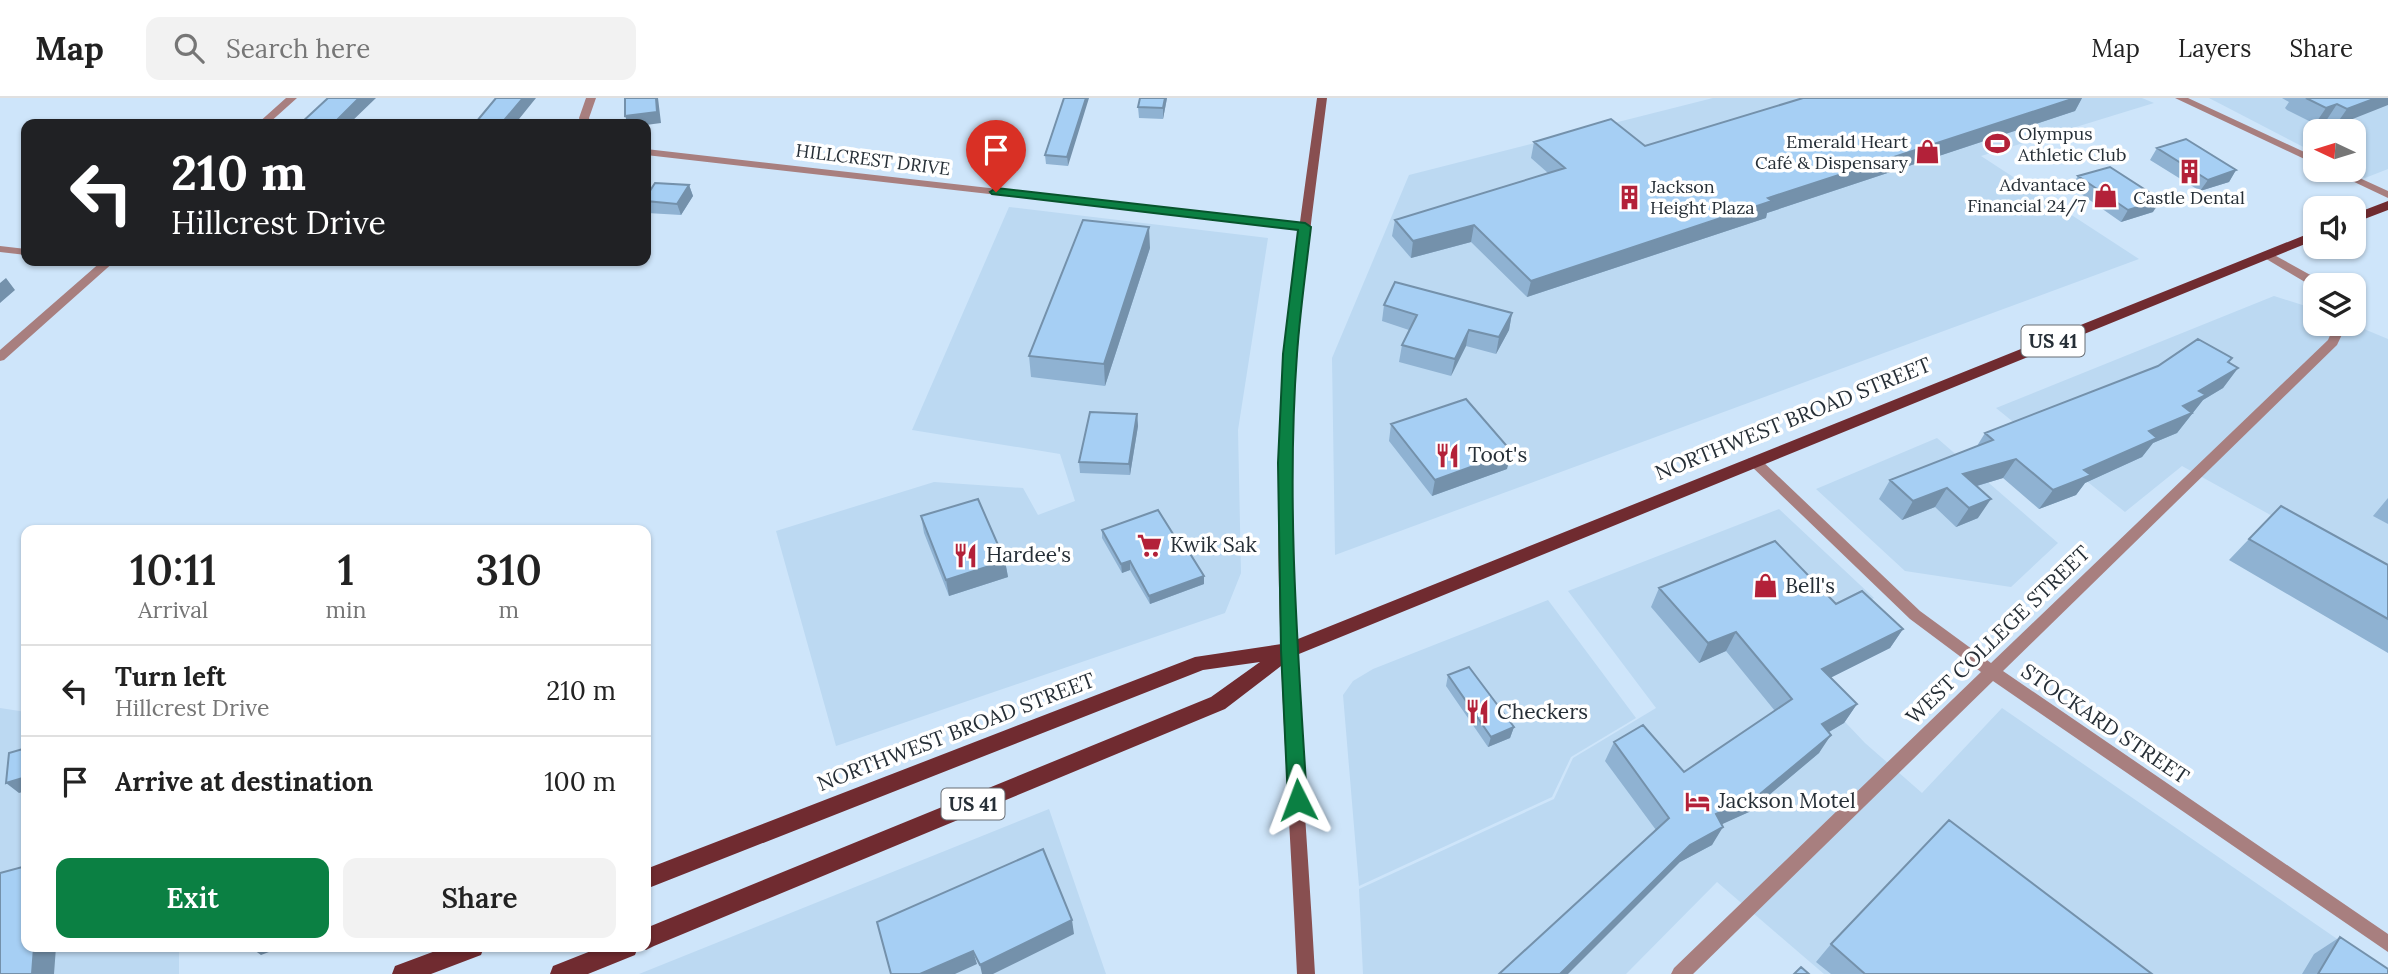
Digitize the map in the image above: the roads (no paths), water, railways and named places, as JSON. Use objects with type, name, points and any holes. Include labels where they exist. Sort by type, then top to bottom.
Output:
[{"type":"main road","points":[[1307,974],[1290,650],[1286,475],[1290,354],[1322,98]]},
{"type":"main road","points":[[2366,214],[2388,205]]},
{"type":"main road","name":"NORTHWEST BROAD STREET","points":[[651,937],[1218,703],[1290,650],[2303,240]]},
{"type":"main road","name":"NORTHWEST BROAD STREET","points":[[651,877],[1202,662],[1290,650]]},
{"type":"main road","points":[[403,974],[460,952]]},
{"type":"main road","points":[[561,974],[615,952]]},
{"type":"street","points":[[268,119],[292,98]]},
{"type":"street","points":[[584,119],[591,98]]},
{"type":"street","points":[[2180,98],[2303,155]]},
{"type":"street","name":"HILLCREST DRIVE","points":[[651,153],[1305,227]]},
{"type":"street","points":[[2360,182],[2388,195]]},
{"type":"street","points":[[0,249],[21,251]]},
{"type":"street","points":[[2267,255],[2303,276]]},
{"type":"street","points":[[0,357],[103,266]]},
{"type":"street","name":"WEST COLLEGE STREET","points":[[1680,974],[2333,342],[2336,336]]},
{"type":"street","name":"STOCKARD STREET","points":[[1754,461],[1915,615],[1991,671],[2388,944]]},
{"type":"place","name":"Olympus Athletic Club","points":[[1998,144]]},
{"type":"place","name":"Emerald Heart Café & Dispensary","points":[[1928,152]]},
{"type":"place","name":"Castle Dental","points":[[2189,171]]},
{"type":"place","name":"Advantace Financial 24/7","points":[[2106,195]]},
{"type":"place","name":"Jackson Height Plaza","points":[[1630,197]]},
{"type":"place","name":"Toot's","points":[[1448,455]]},
{"type":"place","name":"Kwik Sak","points":[[1150,545]]},
{"type":"place","name":"Hardee's","points":[[966,555]]},
{"type":"place","name":"Bell's","points":[[1765,586]]},
{"type":"place","name":"Checkers","points":[[1477,712]]},
{"type":"place","name":"Jackson Motel","points":[[1698,801]]}]
